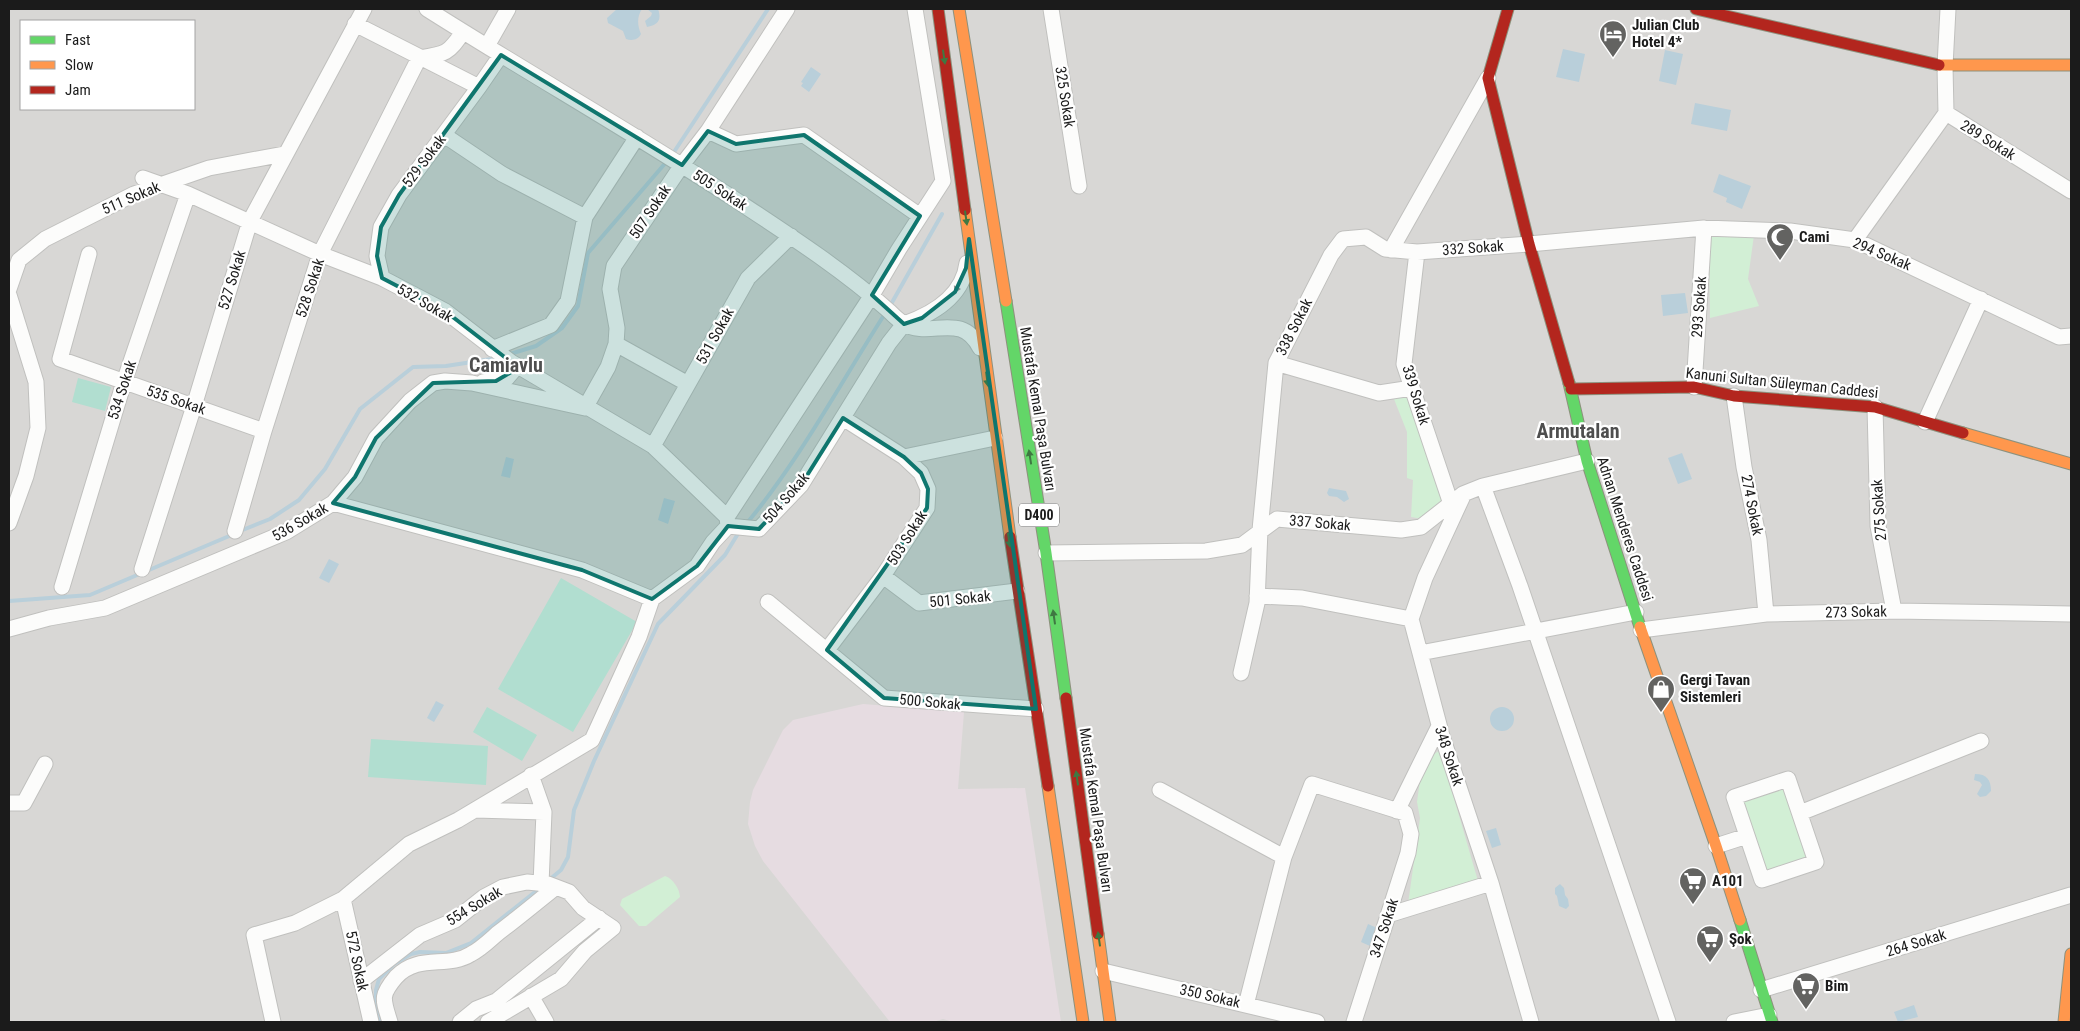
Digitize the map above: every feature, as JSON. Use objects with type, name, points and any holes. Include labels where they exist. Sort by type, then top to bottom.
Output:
[{"type":"main road","name":"D400","points":[[938,9],[995,438],[1083,1022]]},
{"type":"main road","name":"Mustafa Kemal Paşa Bulvarı","points":[[959,9],[1046,553],[1110,1022]]},
{"type":"main road","points":[[965,9],[974,72],[977,119]]},
{"type":"main road","points":[[1488,78],[1508,9]]},
{"type":"main road","points":[[1702,10],[1945,66],[2071,65]]},
{"type":"main road","name":"Adnan Menderes Caddesi","points":[[1488,78],[1529,244],[1571,389],[1587,461],[1641,630],[1716,846],[1770,1018]]},
{"type":"main road","name":"Kanuni Sultan Süleyman Caddesi","points":[[1571,389],[1694,387],[1734,396],[1875,407],[2071,464]]},
{"type":"main road","points":[[2064,1022],[2071,954]]},
{"type":"street","name":"527 Sokak","points":[[142,568],[194,406],[250,221],[284,154],[364,9]]},
{"type":"street","name":"505 Sokak","points":[[427,9],[682,165],[791,236],[872,295],[904,324]]},
{"type":"street","points":[[487,46],[508,9]]},
{"type":"street","name":"507 Sokak","points":[[585,408],[608,366],[616,344],[617,328],[610,289],[614,266],[682,165],[708,132],[787,9]]},
{"type":"street","points":[[274,1022],[254,935],[295,922],[343,899],[409,844],[475,810],[592,740],[639,637],[652,599],[697,566],[728,522],[943,181],[915,9]]},
{"type":"street","name":"325 Sokak","points":[[1051,9],[1079,186]]},
{"type":"street","name":"289 Sokak","points":[[1948,9],[1945,66],[1946,113],[2071,190]]},
{"type":"street","points":[[355,24],[479,87]]},
{"type":"street","points":[[419,58],[436,55],[451,49],[463,32]]},
{"type":"street","name":"529 Sokak","points":[[382,278],[377,256],[381,226],[399,195],[479,87],[500,55]]},
{"type":"street","name":"528 Sokak","points":[[235,531],[264,431],[320,254],[419,58]]},
{"type":"street","points":[[1391,250],[1488,78]]},
{"type":"street","points":[[1855,240],[1946,113]]},
{"type":"street","points":[[708,132],[736,144],[804,135],[920,216]]},
{"type":"street","points":[[444,135],[502,174],[585,217]]},
{"type":"street","points":[[492,349],[551,325],[568,301],[585,217],[637,137]]},
{"type":"street","name":"511 Sokak","points":[[9,289],[19,260],[45,240],[134,194],[209,168],[284,154]]},
{"type":"street","name":"532 Sokak","points":[[143,178],[188,194],[320,254],[382,278],[445,311],[511,362],[585,408],[652,446],[728,522]]},
{"type":"street","name":"534 Sokak","points":[[62,587],[124,382],[188,194]]},
{"type":"street","name":"294 Sokak","points":[[1529,244],[1704,228],[1790,231],[1855,240],[2059,336],[2071,336]]},
{"type":"street","name":"293 Sokak","points":[[1694,387],[1704,228]]},
{"type":"street","name":"531 Sokak","points":[[652,446],[748,278],[791,236]]},
{"type":"street","name":"338 Sokak","points":[[1240,673],[1257,596],[1260,530],[1276,363],[1330,255],[1343,239],[1366,237],[1385,249],[1417,252]]},
{"type":"street","points":[[904,324],[922,318],[947,301],[955,292],[966,268],[969,239]]},
{"type":"street","name":"332 Sokak","points":[[1417,252],[1529,244]]},
{"type":"street","name":"339 Sokak","points":[[1417,252],[1404,364],[1451,504]]},
{"type":"street","name":"535 Sokak","points":[[89,254],[60,359],[264,431]]},
{"type":"street","points":[[9,295],[36,382],[38,428],[26,476],[9,523]]},
{"type":"street","points":[[1925,422],[1981,299]]},
{"type":"street","points":[[904,324],[922,328],[958,328],[967,332],[975,339],[984,358]]},
{"type":"street","name":"504 Sokak","points":[[728,522],[759,528],[802,485],[889,343],[904,324]]},
{"type":"street","points":[[616,344],[688,384]]},
{"type":"street","points":[[472,383],[507,378],[514,371],[511,362]]},
{"type":"street","points":[[1276,363],[1379,393],[1412,388]]},
{"type":"street","points":[[333,503],[355,477],[376,438],[410,401],[433,383],[445,381],[472,383],[585,408]]},
{"type":"street","name":"274 Sokak","points":[[1734,396],[1744,467],[1759,540],[1766,614]]},
{"type":"street","name":"275 Sokak","points":[[1875,407],[1878,526],[1894,612]]},
{"type":"street","name":"503 Sokak","points":[[828,650],[883,576],[927,508],[928,489],[921,473],[904,457],[843,418]]},
{"type":"street","points":[[904,457],[995,438]]},
{"type":"street","name":"337 Sokak","points":[[1046,553],[1206,551],[1242,544],[1277,519],[1405,530],[1421,527],[1463,494],[1483,486],[1587,461]]},
{"type":"street","points":[[1483,486],[1535,630],[1668,1022]]},
{"type":"street","points":[[1257,596],[1302,598],[1411,619],[1425,578],[1463,494]]},
{"type":"street","name":"536 Sokak","points":[[9,629],[49,618],[105,608],[286,532],[333,503],[582,570],[652,599]]},
{"type":"street","name":"501 Sokak","points":[[883,576],[919,603],[1017,591]]},
{"type":"street","name":"500 Sokak","points":[[768,602],[884,698],[1036,709]]},
{"type":"street","points":[[1420,653],[1636,612]]},
{"type":"street","name":"273 Sokak","points":[[1641,630],[1766,614],[1894,612],[2071,614]]},
{"type":"street","name":"348 Sokak","points":[[1411,619],[1439,726],[1490,882],[1531,1022]]},
{"type":"street","points":[[1246,1005],[1284,856],[1312,784],[1397,811],[1439,726]]},
{"type":"street","points":[[1800,813],[1981,742]]},
{"type":"street","points":[[9,804],[24,804],[45,764]]},
{"type":"street","points":[[532,775],[544,812],[549,885]]},
{"type":"street","points":[[1788,779],[1816,862],[1762,880],[1747,836],[1734,797],[1788,779]]},
{"type":"street","points":[[1160,790],[1284,856]]},
{"type":"street","points":[[475,810],[544,812]]},
{"type":"street","name":"347 Sokak","points":[[1354,1022],[1408,853],[1411,834],[1405,813],[1397,811]]},
{"type":"street","points":[[1716,846],[1747,836]]},
{"type":"street","name":"554 Sokak","points":[[361,981],[420,935],[455,920],[484,897],[503,887],[527,882],[549,885]]},
{"type":"street","points":[[1388,915],[1490,882]]},
{"type":"street","points":[[488,1022],[561,979],[585,951],[613,928],[583,908],[569,892],[549,885]]},
{"type":"street","points":[[390,1022],[384,1002],[385,990],[402,971],[412,965],[452,960],[470,955],[549,885]]},
{"type":"street","name":"264 Sokak","points":[[1761,990],[2071,895]]},
{"type":"street","name":"572 Sokak","points":[[343,899],[371,1022]]},
{"type":"street","points":[[460,1022],[476,1009],[496,1001],[599,918]]},
{"type":"street","name":"350 Sokak","points":[[1103,971],[1317,1022]]},
{"type":"street","points":[[531,996],[546,1022]]},
{"type":"street","points":[[1734,1022],[1770,1018]]},
{"type":"highlighted area","points":[[501,55],[682,165],[708,131],[736,144],[804,135],[920,216],[872,295],[904,324],[922,318],[955,292],[966,268],[969,239],[1036,709],[884,698],[827,650],[927,508],[928,489],[921,473],[904,457],[843,418],[801,485],[759,529],[728,526],[697,566],[652,599],[582,570],[333,503],[355,477],[376,438],[433,383],[496,381],[513,371],[511,362],[445,311],[382,278],[377,256],[381,227],[399,195]]},
{"type":"shaded area","points":[[9,9],[2071,9],[2071,1022],[9,1022]]},
{"type":"shaded area","points":[[863,704],[964,712],[958,789],[1025,788],[1061,1022],[953,1022],[943,1019],[933,1022],[890,1022],[763,861],[755,846],[748,824],[750,802],[753,790],[783,730],[793,720]]},
{"type":"green space","points":[[1709,232],[1754,235],[1748,279],[1759,306],[1710,318]]},
{"type":"green space","points":[[78,378],[111,387],[105,411],[72,402]]},
{"type":"green space","points":[[1411,391],[1444,495],[1440,510],[1423,519],[1411,517],[1413,480],[1407,478],[1407,432],[1392,394]]},
{"type":"green space","points":[[561,578],[637,622],[573,732],[498,689]]},
{"type":"green space","points":[[487,707],[537,735],[522,761],[473,732]]},
{"type":"green space","points":[[371,739],[488,746],[486,785],[368,777]]},
{"type":"green space","points":[[1440,750],[1478,881],[1408,904],[1420,818],[1417,802],[1420,780],[1427,759]]},
{"type":"green space","points":[[1786,781],[1814,859],[1764,876],[1737,798]]},
{"type":"green space","points":[[665,876],[676,885],[680,897],[646,926],[639,926],[620,905],[622,899]]},
{"type":"water","points":[[617,9],[642,9],[638,18],[641,34],[637,39],[626,39],[623,31],[608,23],[607,18]]},
{"type":"water","points":[[647,9],[658,9],[660,16],[654,25],[647,27],[645,21],[652,13]]},
{"type":"water","points":[[1563,49],[1585,54],[1579,82],[1556,77]]},
{"type":"water","points":[[1665,50],[1683,54],[1676,85],[1659,81]]},
{"type":"water","points":[[811,67],[821,74],[809,92],[801,86],[803,83],[801,82]]},
{"type":"water","points":[[1695,103],[1731,110],[1727,131],[1691,124]]},
{"type":"water","points":[[1719,174],[1751,186],[1742,209],[1726,202],[1727,198],[1713,192]]},
{"type":"water","points":[[1685,293],[1688,313],[1663,316],[1661,295]]},
{"type":"water","points":[[1682,453],[1692,479],[1678,484],[1668,458]]},
{"type":"water","points":[[506,457],[514,459],[510,478],[501,476]]},
{"type":"water","points":[[1329,488],[1346,491],[1349,499],[1344,502],[1337,497],[1329,496],[1327,493]]},
{"type":"water","points":[[664,498],[675,501],[668,524],[658,520]]},
{"type":"water","points":[[329,559],[339,564],[329,583],[319,578]]},
{"type":"water","points":[[436,701],[444,705],[434,722],[427,718]]},
{"type":"water","points":[[1502,707],[1511,710],[1514,719],[1511,728],[1502,731],[1493,728],[1490,719],[1493,710]]},
{"type":"water","points":[[1975,774],[1985,776],[1989,781],[1991,791],[1986,796],[1980,797],[1977,794],[1982,785],[1974,780]]},
{"type":"water","points":[[1496,828],[1501,845],[1492,848],[1486,831]]},
{"type":"water","points":[[1560,884],[1564,888],[1568,899],[1569,906],[1566,909],[1559,906],[1555,894],[1555,888]]},
{"type":"water","points":[[1368,924],[1377,928],[1370,946],[1361,942]]},
{"type":"water","points":[[1914,1005],[1918,1017],[1898,1022],[1894,1012]]},
{"type":"waterway","points":[[672,155],[768,9]]},
{"type":"waterway","points":[[507,355],[536,346],[562,328],[578,306],[588,253],[668,160]]},
{"type":"waterway","points":[[890,306],[942,214]]},
{"type":"waterway","points":[[747,523],[803,446],[886,312]]},
{"type":"waterway","points":[[240,531],[270,519],[299,500],[325,469],[360,409],[413,367],[446,366],[498,358]]},
{"type":"waterway","points":[[549,880],[561,870],[568,857],[574,810],[594,761],[658,624],[725,555],[739,532]]},
{"type":"waterway","points":[[9,601],[90,595],[234,534]]},
{"type":"waterway","points":[[381,1022],[376,1002],[376,990],[379,979],[394,964],[411,954],[420,952],[446,953],[471,943],[540,888]]},
{"type":"traffic: fast","points":[[1006,301],[1046,553],[1066,698]]},
{"type":"traffic: fast","points":[[1569,383],[1587,461],[1640,627]]},
{"type":"traffic: fast","points":[[1740,920],[1772,1022]]},
{"type":"traffic: slow","points":[[959,9],[1006,301]]},
{"type":"traffic: slow","points":[[1939,65],[2071,65]]},
{"type":"traffic: slow","points":[[965,210],[1010,537]]},
{"type":"traffic: slow","points":[[1963,433],[2071,464]]},
{"type":"traffic: slow","points":[[1640,627],[1740,920]]},
{"type":"traffic: slow","points":[[1048,786],[1083,1022]]},
{"type":"traffic: slow","points":[[1098,934],[1110,1022]]},
{"type":"traffic: slow","points":[[2064,1022],[2071,954]]},
{"type":"traffic: jam","points":[[938,9],[965,210]]},
{"type":"traffic: jam","points":[[1508,9],[1488,78],[1529,244],[1569,383]]},
{"type":"traffic: jam","points":[[1696,9],[1939,65]]},
{"type":"traffic: jam","points":[[1571,389],[1694,387],[1734,396],[1875,407],[1963,433]]},
{"type":"traffic: jam","points":[[1010,537],[1048,786]]},
{"type":"traffic: jam","points":[[1066,698],[1098,934]]},
{"type":"place","name":"Julian Club Hotel 4*","points":[[1613,58]]},
{"type":"place","name":"Cami","points":[[1780,261]]},
{"type":"place","name":"Gergi Tavan Sistemleri","points":[[1661,713]]},
{"type":"place","name":"A101","points":[[1693,905]]},
{"type":"place","name":"Şok","points":[[1710,963]]},
{"type":"place","name":"Bim","points":[[1806,1010]]},
{"type":"district","name":"Camiavlu","points":[[506,365]]},
{"type":"district","name":"Armutalan","points":[[1578,431]]}]
